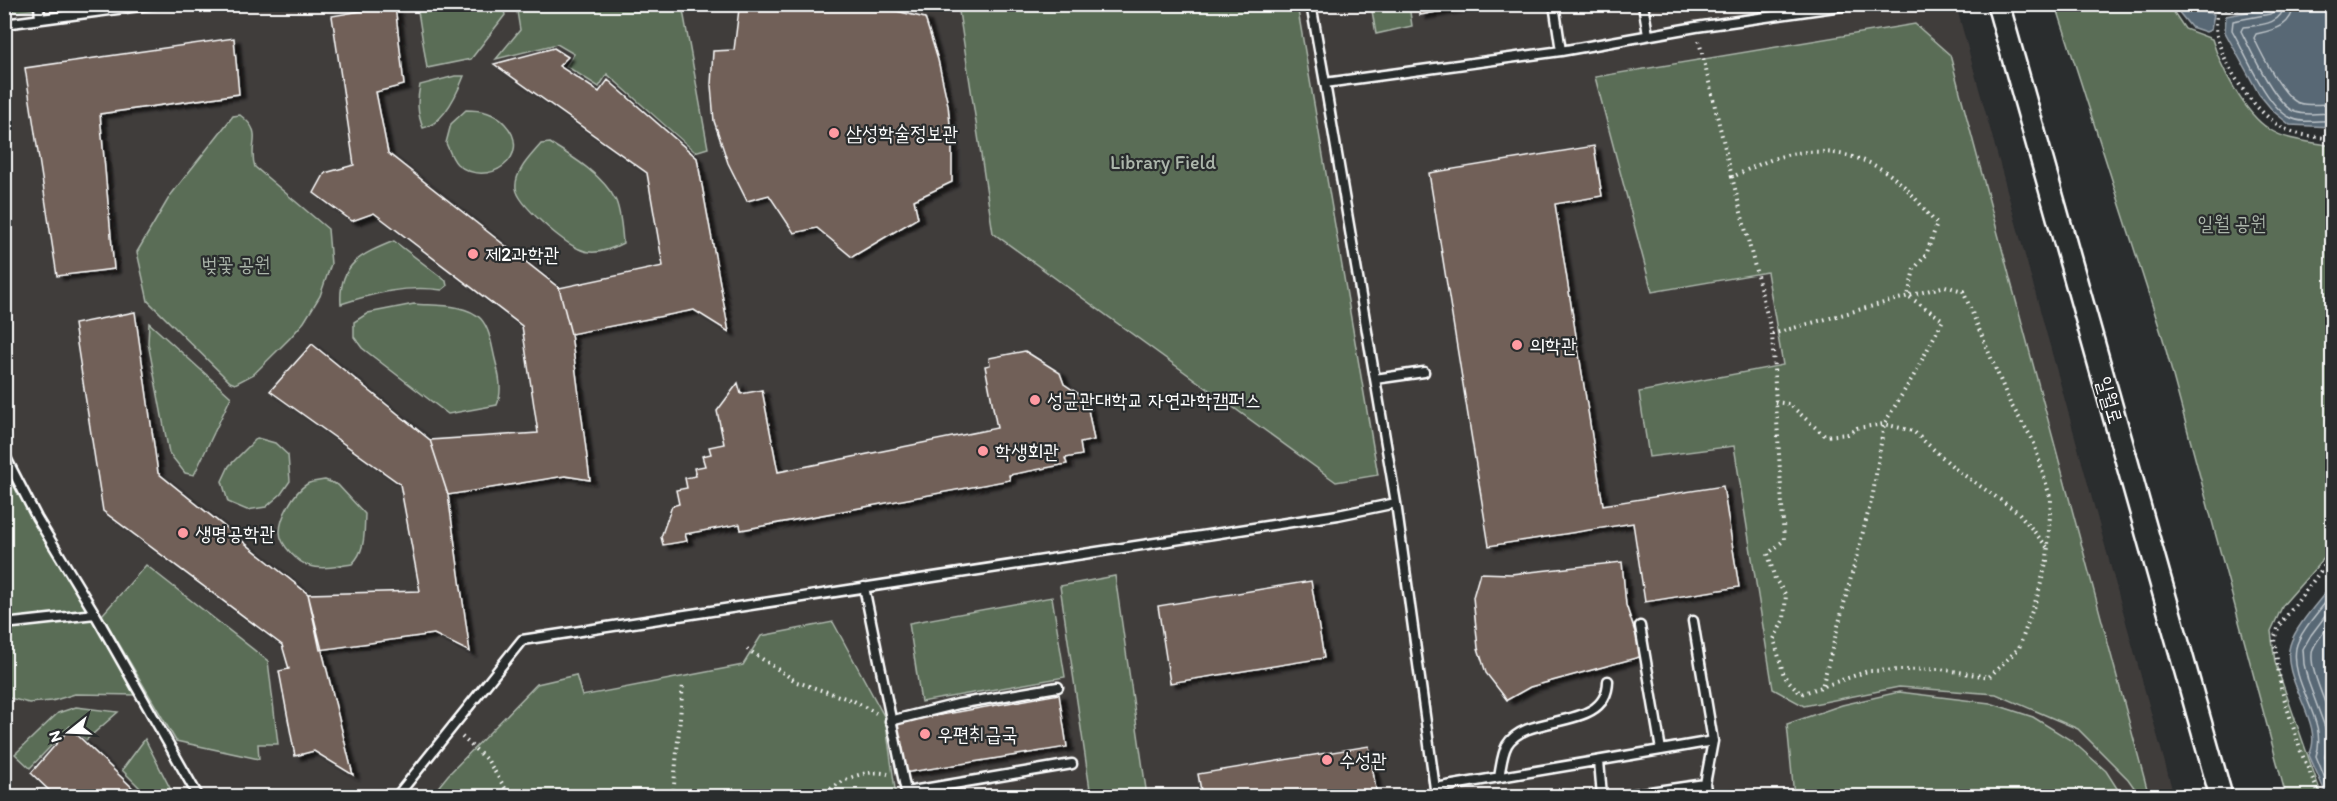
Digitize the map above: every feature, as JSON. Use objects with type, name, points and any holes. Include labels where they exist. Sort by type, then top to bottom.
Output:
[{"type":"street","name":"일월로","points":[[1998,4],[2221,796]]},
{"type":"lane","points":[[39,4],[40,19]]},
{"type":"lane","points":[[4,24],[99,8],[155,4]]},
{"type":"lane","points":[[1311,4],[1396,503],[1436,792],[1499,777],[1713,741]]},
{"type":"lane","points":[[1554,4],[1561,51]]},
{"type":"lane","points":[[1643,4],[1648,35]]},
{"type":"lane","points":[[1325,83],[1561,51],[1696,27],[1856,4]]},
{"type":"lane","points":[[1375,379],[1424,372]]},
{"type":"lane","points":[[4,454],[37,518],[95,614],[198,796]]},
{"type":"lane","points":[[397,796],[522,640],[1338,515],[1396,503]]},
{"type":"lane","points":[[864,587],[906,792],[1072,764]]},
{"type":"lane","points":[[4,624],[95,614]]},
{"type":"lane","points":[[1693,621],[1713,741],[1705,784],[1707,796]]},
{"type":"lane","points":[[1640,626],[1661,750]]},
{"type":"lane","points":[[1499,777],[1508,744],[1523,732],[1540,725],[1586,714],[1604,696],[1608,690],[1608,681]]},
{"type":"lane","points":[[890,721],[958,704],[1058,687]]},
{"type":"lane","points":[[1599,761],[1602,796]]},
{"type":"lane","points":[[1622,796],[1705,784]]},
{"type":"path","points":[[2250,4],[2235,9],[2218,8],[2217,39],[2231,70],[2267,116],[2285,129],[2322,138],[2332,138]]},
{"type":"path","points":[[1696,27],[1772,334],[1784,540],[1768,554],[1775,579],[1786,595],[1784,619],[1774,639],[1784,675],[1801,694],[1868,671],[1940,669],[1989,677],[2019,648],[2038,594],[2047,560],[2051,500],[2033,440],[2010,403],[1964,291],[1945,286],[1772,334]]},
{"type":"path","points":[[1732,177],[1764,162],[1797,153],[1827,152],[1870,161],[1895,178],[1937,225],[1926,255],[1914,269],[1908,296]]},
{"type":"path","points":[[1822,687],[1873,494],[1884,424],[1914,375],[1943,320],[1908,296]]},
{"type":"path","points":[[1776,402],[1789,404],[1825,436],[1848,434],[1857,428],[1884,424],[1913,431],[1958,471],[2018,512],[2047,548]]},
{"type":"path","points":[[2320,796],[2288,713],[2275,662],[2274,639],[2279,626],[2332,556]]},
{"type":"path","points":[[747,649],[797,682],[854,701],[890,721]]},
{"type":"path","points":[[674,796],[683,684]]},
{"type":"path","points":[[452,727],[488,761],[510,796]]},
{"type":"path","points":[[821,796],[852,777],[871,772],[887,773],[896,778],[906,792]]},
{"type":"shaded area","name":"성균관대학교 자연과학캠퍼스","points":[[5,4],[1956,5],[2174,796],[5,796]]},
{"type":"green space","points":[[5,5],[61,5],[61,7],[15,12],[5,8]]},
{"type":"green space","points":[[417,5],[503,5],[505,15],[471,59],[427,68]]},
{"type":"green space","points":[[516,5],[682,5],[708,148],[695,152],[607,74],[599,87],[566,66],[574,54],[557,44],[496,59],[520,30]]},
{"type":"green space","name":"Library Field","points":[[958,5],[1297,5],[1378,475],[1336,482],[993,233]]},
{"type":"green space","points":[[1371,5],[1409,5],[1412,26],[1376,34]]},
{"type":"green space","name":"일월 공원","points":[[2056,5],[2169,5],[2185,29],[2212,39],[2234,88],[2260,122],[2283,136],[2332,146],[2332,541],[2326,556],[2283,605],[2271,631],[2275,662],[2322,796],[2286,796],[2163,339]]},
{"type":"green space","points":[[1915,24],[1950,55],[2149,796],[2140,796],[2128,779],[2078,729],[1996,694],[1899,687],[1804,706],[1773,689],[1734,446],[1649,457],[1639,392],[1783,365],[1767,272],[1652,292],[1595,77]]},
{"type":"green space","points":[[455,76],[464,76],[448,107],[437,121],[423,128],[418,107],[420,85]]},
{"type":"green space","points":[[466,110],[487,112],[505,124],[513,136],[514,147],[511,158],[504,166],[481,173],[469,171],[454,160],[446,143],[451,124]]},
{"type":"green space","name":"벚꽃 공원","points":[[240,115],[248,122],[254,133],[255,167],[328,229],[331,264],[320,296],[304,322],[254,374],[235,384],[230,382],[148,301],[137,252],[170,196],[233,116]]},
{"type":"green space","points":[[550,143],[596,175],[611,192],[619,211],[623,243],[601,251],[584,251],[553,231],[524,204],[516,188],[518,176],[524,164],[541,144]]},
{"type":"green space","points":[[394,241],[446,281],[447,286],[442,290],[391,291],[341,304],[344,279],[354,262]]},
{"type":"green space","points":[[414,304],[440,305],[467,310],[481,319],[489,333],[499,376],[500,394],[497,405],[448,414],[362,348],[354,337],[354,322],[368,313]]},
{"type":"green space","points":[[149,323],[231,397],[194,475],[185,473],[169,453],[148,343]]},
{"type":"green space","points":[[257,438],[275,443],[288,455],[290,481],[281,494],[266,507],[247,510],[228,502],[222,481],[229,466]]},
{"type":"green space","points":[[5,460],[87,611],[5,620]]},
{"type":"green space","points":[[325,480],[338,485],[365,514],[362,547],[352,564],[326,568],[305,564],[290,553],[281,537],[282,519],[297,493],[309,483]]},
{"type":"green space","points":[[146,565],[268,661],[278,744],[258,744],[259,759],[176,741],[102,615]]},
{"type":"green space","points":[[1115,576],[1147,796],[1091,796],[1060,586]]},
{"type":"green space","points":[[1052,597],[1065,677],[921,702],[909,623]]},
{"type":"green space","points":[[92,619],[137,695],[75,694],[52,701],[29,703],[5,697],[4,629]]},
{"type":"green space","points":[[833,622],[885,718],[896,796],[431,796],[448,775],[537,684],[576,675],[582,696],[743,665],[761,636]]},
{"type":"green space","points":[[1899,692],[1990,703],[2033,717],[2072,741],[2106,771],[2122,796],[1794,796],[1787,724],[1842,705]]},
{"type":"green space","points":[[76,707],[118,712],[86,740],[70,726],[30,768],[15,754],[58,713]]},
{"type":"green space","points":[[145,739],[174,796],[148,796],[122,770]]},
{"type":"water","points":[[2274,4],[2332,5],[2332,127],[2290,125],[2273,111],[2259,94],[2225,32],[2226,16],[2269,8]]},
{"type":"water","points":[[2173,5],[2194,5],[2198,11],[2214,14],[2211,30],[2206,32],[2191,27]]},
{"type":"water","points":[[2332,584],[2332,796],[2326,794],[2309,755],[2313,743],[2312,730],[2291,673],[2289,659],[2290,645],[2297,629]]},
{"type":"building","name":"삼성학술정보관","points":[[758,4],[887,4],[888,9],[925,18],[938,60],[948,105],[952,144],[952,182],[914,200],[918,218],[852,257],[817,228],[794,233],[769,195],[747,201],[728,163],[714,121],[711,85],[713,51],[734,50],[739,9]]},
{"type":"building","points":[[1418,4],[1478,4],[1420,15]]},
{"type":"building","name":"제2과학관","points":[[395,5],[404,85],[376,92],[388,153],[559,288],[571,334],[590,480],[565,476],[448,495],[430,440],[538,433],[522,326],[374,213],[352,221],[314,193],[325,173],[354,165],[332,16]]},
{"type":"building","points":[[234,38],[239,94],[100,114],[114,269],[57,276],[25,68]]},
{"type":"building","points":[[554,48],[568,57],[559,66],[599,92],[608,80],[697,158],[729,332],[694,310],[571,334],[559,288],[663,266],[647,173],[494,64]]},
{"type":"building","name":"의학관","points":[[1594,146],[1602,196],[1555,204],[1603,505],[1723,486],[1739,587],[1645,602],[1633,523],[1489,546],[1429,173]]},
{"type":"building","name":"생명공학관","points":[[135,312],[158,473],[308,594],[353,775],[314,751],[295,756],[279,671],[289,669],[282,645],[103,511],[74,324]]},
{"type":"building","points":[[312,344],[430,440],[448,495],[470,652],[434,634],[320,650],[308,594],[420,591],[400,484],[270,391]]},
{"type":"building","name":"학생회관","points":[[1025,351],[1060,373],[1064,384],[1086,399],[1094,440],[1080,443],[1082,455],[1065,458],[1067,464],[1009,475],[1010,480],[741,530],[740,524],[685,534],[687,541],[663,545],[661,537],[672,506],[679,504],[676,490],[687,488],[685,478],[696,476],[694,468],[705,466],[702,456],[711,454],[709,447],[724,444],[717,411],[738,383],[741,394],[762,390],[778,472],[997,428],[985,366],[990,365],[989,358]]},
{"type":"building","points":[[1622,562],[1626,605],[1643,656],[1530,687],[1507,700],[1486,673],[1478,648],[1473,597],[1480,573],[1511,574]]},
{"type":"building","points":[[1311,581],[1324,658],[1170,683],[1158,606]]},
{"type":"building","points":[[1059,694],[1067,747],[904,773],[896,723]]},
{"type":"building","points":[[70,728],[141,796],[55,796],[31,773]]},
{"type":"building","name":"수성관","points":[[1369,746],[1377,796],[1202,796],[1198,774]]},
{"type":"place","name":"삼성학술정보관","points":[[834,133]]},
{"type":"place","name":"제2과학관","points":[[473,254]]},
{"type":"place","name":"의학관","points":[[1517,345]]},
{"type":"place","name":"성균관대학교 자연과학캠퍼스","points":[[1035,400]]},
{"type":"place","name":"학생회관","points":[[983,451]]},
{"type":"place","name":"생명공학관","points":[[183,533]]},
{"type":"place","name":"우편취급국","points":[[925,734]]},
{"type":"place","name":"수성관","points":[[1327,760]]}]
